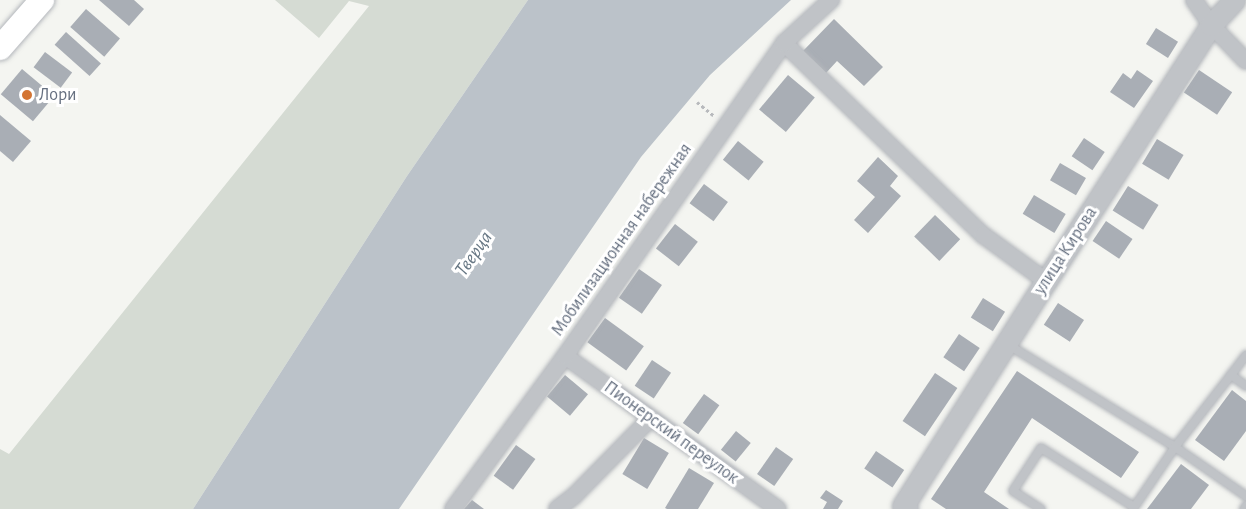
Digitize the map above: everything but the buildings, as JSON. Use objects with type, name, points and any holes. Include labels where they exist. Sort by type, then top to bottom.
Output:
[{"type":"main road","points":[[0,48],[42,0]]},
{"type":"street","name":"Мобилизационная набережная","points":[[453,509],[565,356],[784,43],[831,0]]},
{"type":"street","points":[[1194,0],[1211,25],[1246,61]]},
{"type":"street","name":"улица Кирова","points":[[904,508],[1046,281],[1211,25],[1234,0]]},
{"type":"street","points":[[784,43],[983,235],[1046,281]]},
{"type":"street","name":"Пионерский переулок","points":[[565,356],[778,509]]},
{"type":"street","points":[[557,509],[573,497],[650,419]]},
{"type":"lane","points":[[1007,344],[1175,447],[1246,496]]},
{"type":"lane","points":[[1041,509],[1013,491],[1041,448],[1133,508],[1175,447],[1246,355]]},
{"type":"lane","points":[[1231,375],[1246,386]]},
{"type":"path","points":[[697,102],[726,125]]},
{"type":"shaded area","points":[[275,0],[528,0],[407,176],[193,509],[0,509],[0,449],[9,454],[369,6],[349,1],[319,38]]},
{"type":"water","name":"Тверца","points":[[528,0],[791,0],[710,75],[641,157],[399,509],[193,509],[407,176]]},
{"type":"place","name":"Лори","points":[[27,95]]}]
